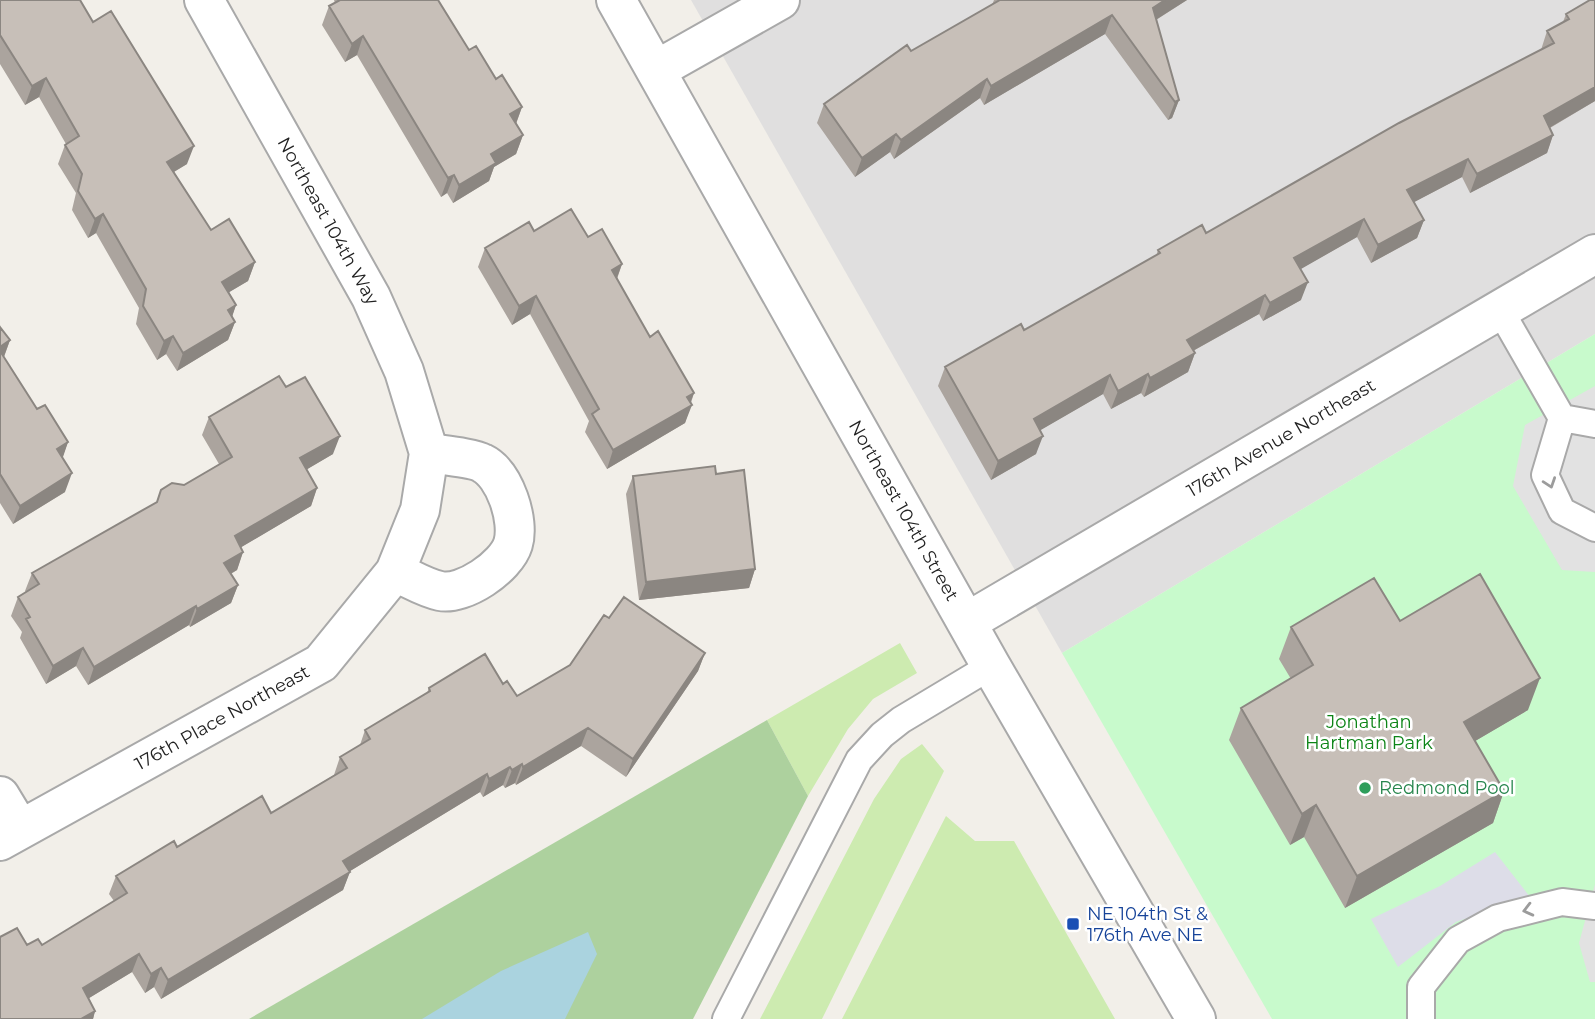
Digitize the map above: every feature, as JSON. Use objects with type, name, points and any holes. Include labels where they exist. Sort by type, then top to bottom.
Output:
[{"type":"street","name":"Northeast 104th Way","points":[[204,0],[371,297],[404,371],[429,453],[420,510]]},
{"type":"street","name":"Northeast 104th Street","points":[[615,0],[991,666],[1196,1019]]},
{"type":"street","points":[[656,70],[780,0]]},
{"type":"street","name":"176th Avenue Northeast","points":[[967,622],[1595,254]]},
{"type":"street","points":[[395,572],[442,592],[468,586],[493,573],[513,545],[513,512],[503,482],[482,462],[429,453]]},
{"type":"street","name":"176th Place Northeast","points":[[10,835],[321,663],[395,572],[420,510]]},
{"type":"street","points":[[0,796],[10,835]]},
{"type":"lane","points":[[1500,310],[1562,418],[1545,475],[1562,511],[1595,528]]},
{"type":"lane","points":[[1562,418],[1595,424]]},
{"type":"lane","points":[[726,1019],[859,761],[882,734],[901,720],[991,666]]},
{"type":"lane","points":[[1421,1019],[1421,986],[1458,940],[1498,918],[1537,908],[1562,902],[1595,906]]},
{"type":"shaded area","points":[[691,0],[1595,0],[1595,334],[1062,653]]},
{"type":"shaded area","points":[[1595,386],[1595,572],[1562,570],[1513,486],[1525,425]]},
{"type":"shaded area","points":[[1495,852],[1530,897],[1456,922],[1398,967],[1371,919],[1440,886]]},
{"type":"shaded area","points":[[1595,884],[1595,982],[1590,982],[1579,943]]},
{"type":"green space","name":"Jonathan Hartman Park","points":[[1595,334],[1595,1019],[1272,1019],[1062,653]]},
{"type":"green space","points":[[900,643],[917,673],[873,699],[848,729],[808,796],[767,720]]},
{"type":"green space","points":[[767,720],[808,796],[693,1019],[249,1019]]},
{"type":"green space","points":[[922,744],[944,771],[822,1019],[760,1019],[874,799],[901,759]]},
{"type":"green space","points":[[946,816],[975,841],[1014,841],[1115,1019],[842,1019]]},
{"type":"water","points":[[588,932],[597,954],[565,1019],[422,1019],[501,971]]},
{"type":"building","points":[[0,0],[80,0],[93,22],[111,11],[194,146],[167,162],[211,230],[229,219],[255,262],[222,282],[236,305],[228,310],[235,322],[183,353],[173,336],[164,341],[143,306],[146,289],[103,214],[95,219],[78,191],[82,174],[65,145],[79,136],[46,78],[32,86],[0,35]]},
{"type":"building","points":[[340,0],[438,0],[469,50],[476,46],[496,79],[502,75],[522,107],[510,114],[523,135],[491,154],[496,163],[459,185],[454,175],[448,178],[363,36],[352,44],[329,6]]},
{"type":"building","points":[[1000,0],[1165,0],[1153,8],[1179,100],[1175,102],[1112,15],[991,86],[987,79],[901,140],[896,134],[862,158],[824,104],[907,45],[911,51]]},
{"type":"building","points":[[1590,0],[1595,0],[1595,87],[1544,116],[1553,135],[1477,174],[1468,159],[1407,190],[1424,220],[1378,245],[1364,219],[1294,258],[1308,282],[1270,303],[1265,295],[1187,340],[1195,353],[1150,378],[1148,374],[1118,391],[1110,375],[1034,419],[1043,436],[998,461],[945,367],[1021,324],[1024,330],[1160,253],[1158,250],[1202,225],[1206,233],[1399,123],[1554,43],[1547,31],[1569,19],[1566,14]]},
{"type":"building","points":[[571,209],[588,237],[602,229],[622,264],[612,270],[650,337],[658,331],[694,393],[687,397],[692,405],[613,450],[592,414],[599,409],[536,296],[519,306],[485,248],[529,222],[534,231]]},
{"type":"building","points":[[0,327],[10,340],[0,347]]},
{"type":"building","points":[[0,351],[37,409],[45,405],[68,442],[57,449],[72,473],[20,506],[0,474]]},
{"type":"building","points":[[279,376],[286,387],[305,377],[340,436],[300,458],[317,488],[235,536],[243,552],[224,563],[238,585],[197,609],[196,606],[94,667],[83,648],[53,666],[26,619],[30,617],[18,597],[39,584],[32,573],[157,502],[161,490],[172,483],[184,485],[232,457],[209,417]]},
{"type":"building","points":[[715,466],[716,474],[744,470],[755,569],[646,582],[633,476]]},
{"type":"building","name":"Redmond Pool","points":[[1480,574],[1540,678],[1464,722],[1504,791],[1357,876],[1316,805],[1302,814],[1241,708],[1313,665],[1291,627],[1374,578],[1400,621]]},
{"type":"building","points":[[624,597],[705,653],[633,759],[588,728],[523,767],[522,764],[512,770],[510,767],[489,779],[487,774],[343,861],[350,872],[168,980],[161,968],[151,974],[139,954],[83,988],[95,1011],[81,1019],[0,1019],[0,937],[17,928],[27,945],[38,939],[42,945],[127,893],[116,876],[174,841],[177,847],[262,796],[271,813],[347,768],[340,757],[370,739],[365,730],[485,654],[503,684],[507,681],[517,696],[570,665],[604,615],[609,618]]},
{"type":"place","name":"Redmond Pool","points":[[1365,788]]},
{"type":"place","name":"NE 104th St & 176th Ave NE","points":[[1073,924]]}]
